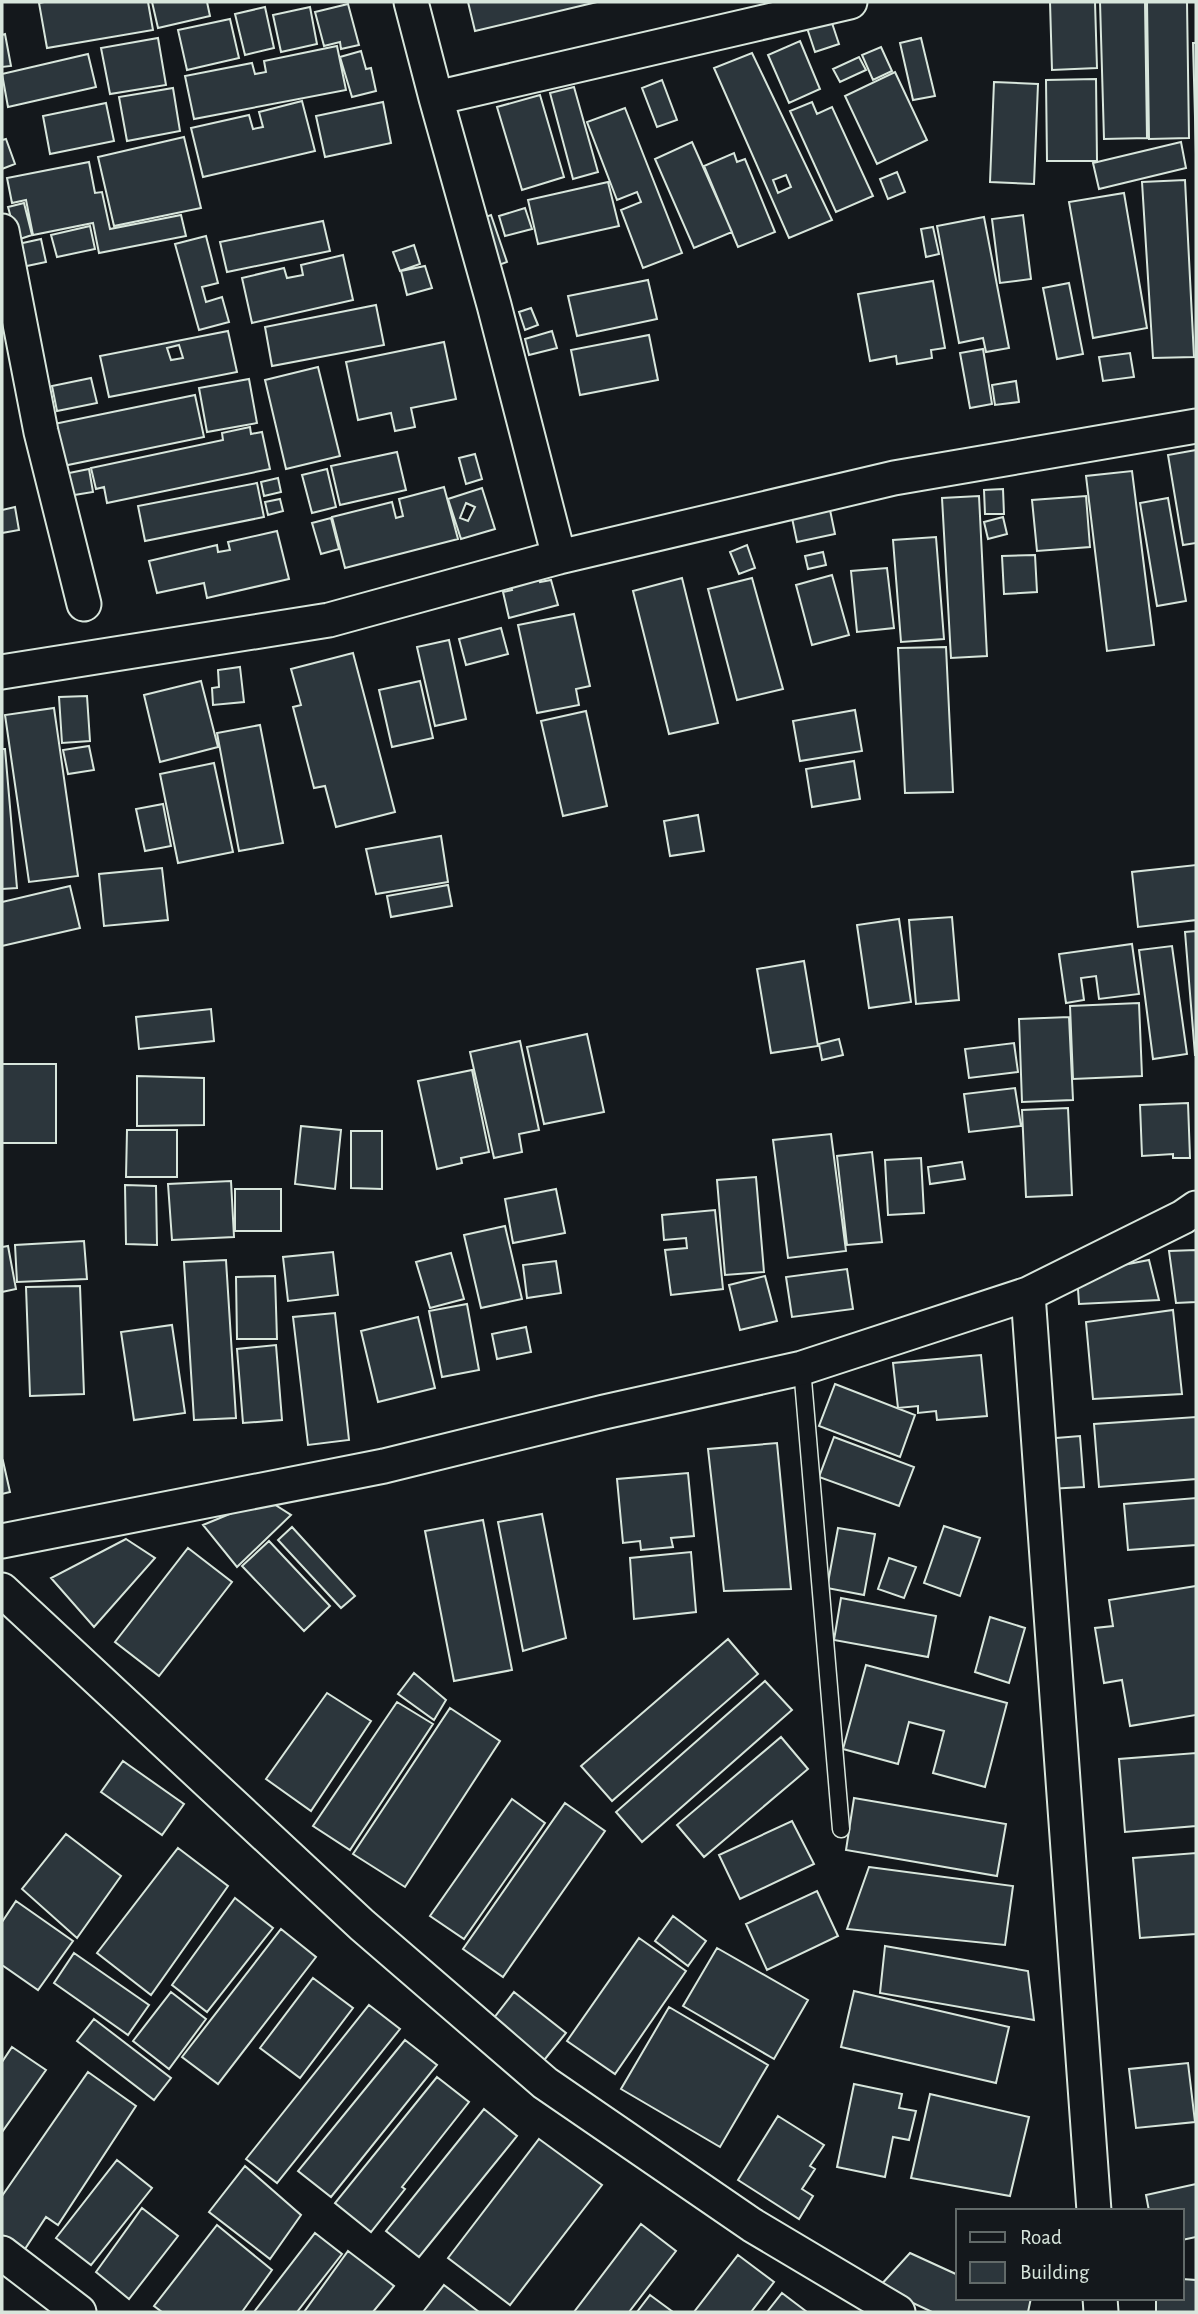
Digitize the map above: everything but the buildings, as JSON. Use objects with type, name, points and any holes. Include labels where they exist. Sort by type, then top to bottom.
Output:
[{"type":"street","points":[[411,2],[494,305],[559,557]]},
{"type":"street","points":[[436,98],[850,2]]},
{"type":"street","points":[[2,231],[41,432],[84,604]]},
{"type":"street","points":[[2,672],[329,620],[559,557],[894,478],[1196,426]]},
{"type":"street","points":[[2,1541],[384,1466],[604,1412],[802,1368],[1028,1294],[1196,1208]]},
{"type":"street","points":[[1028,1294],[1094,2209]]},
{"type":"street","points":[[2,1590],[362,1925],[545,2083],[752,2225],[898,2312]]},
{"type":"street","points":[[2,2253],[79,2312]]},
{"type":"lane","points":[[802,1368],[841,1829]]}]
